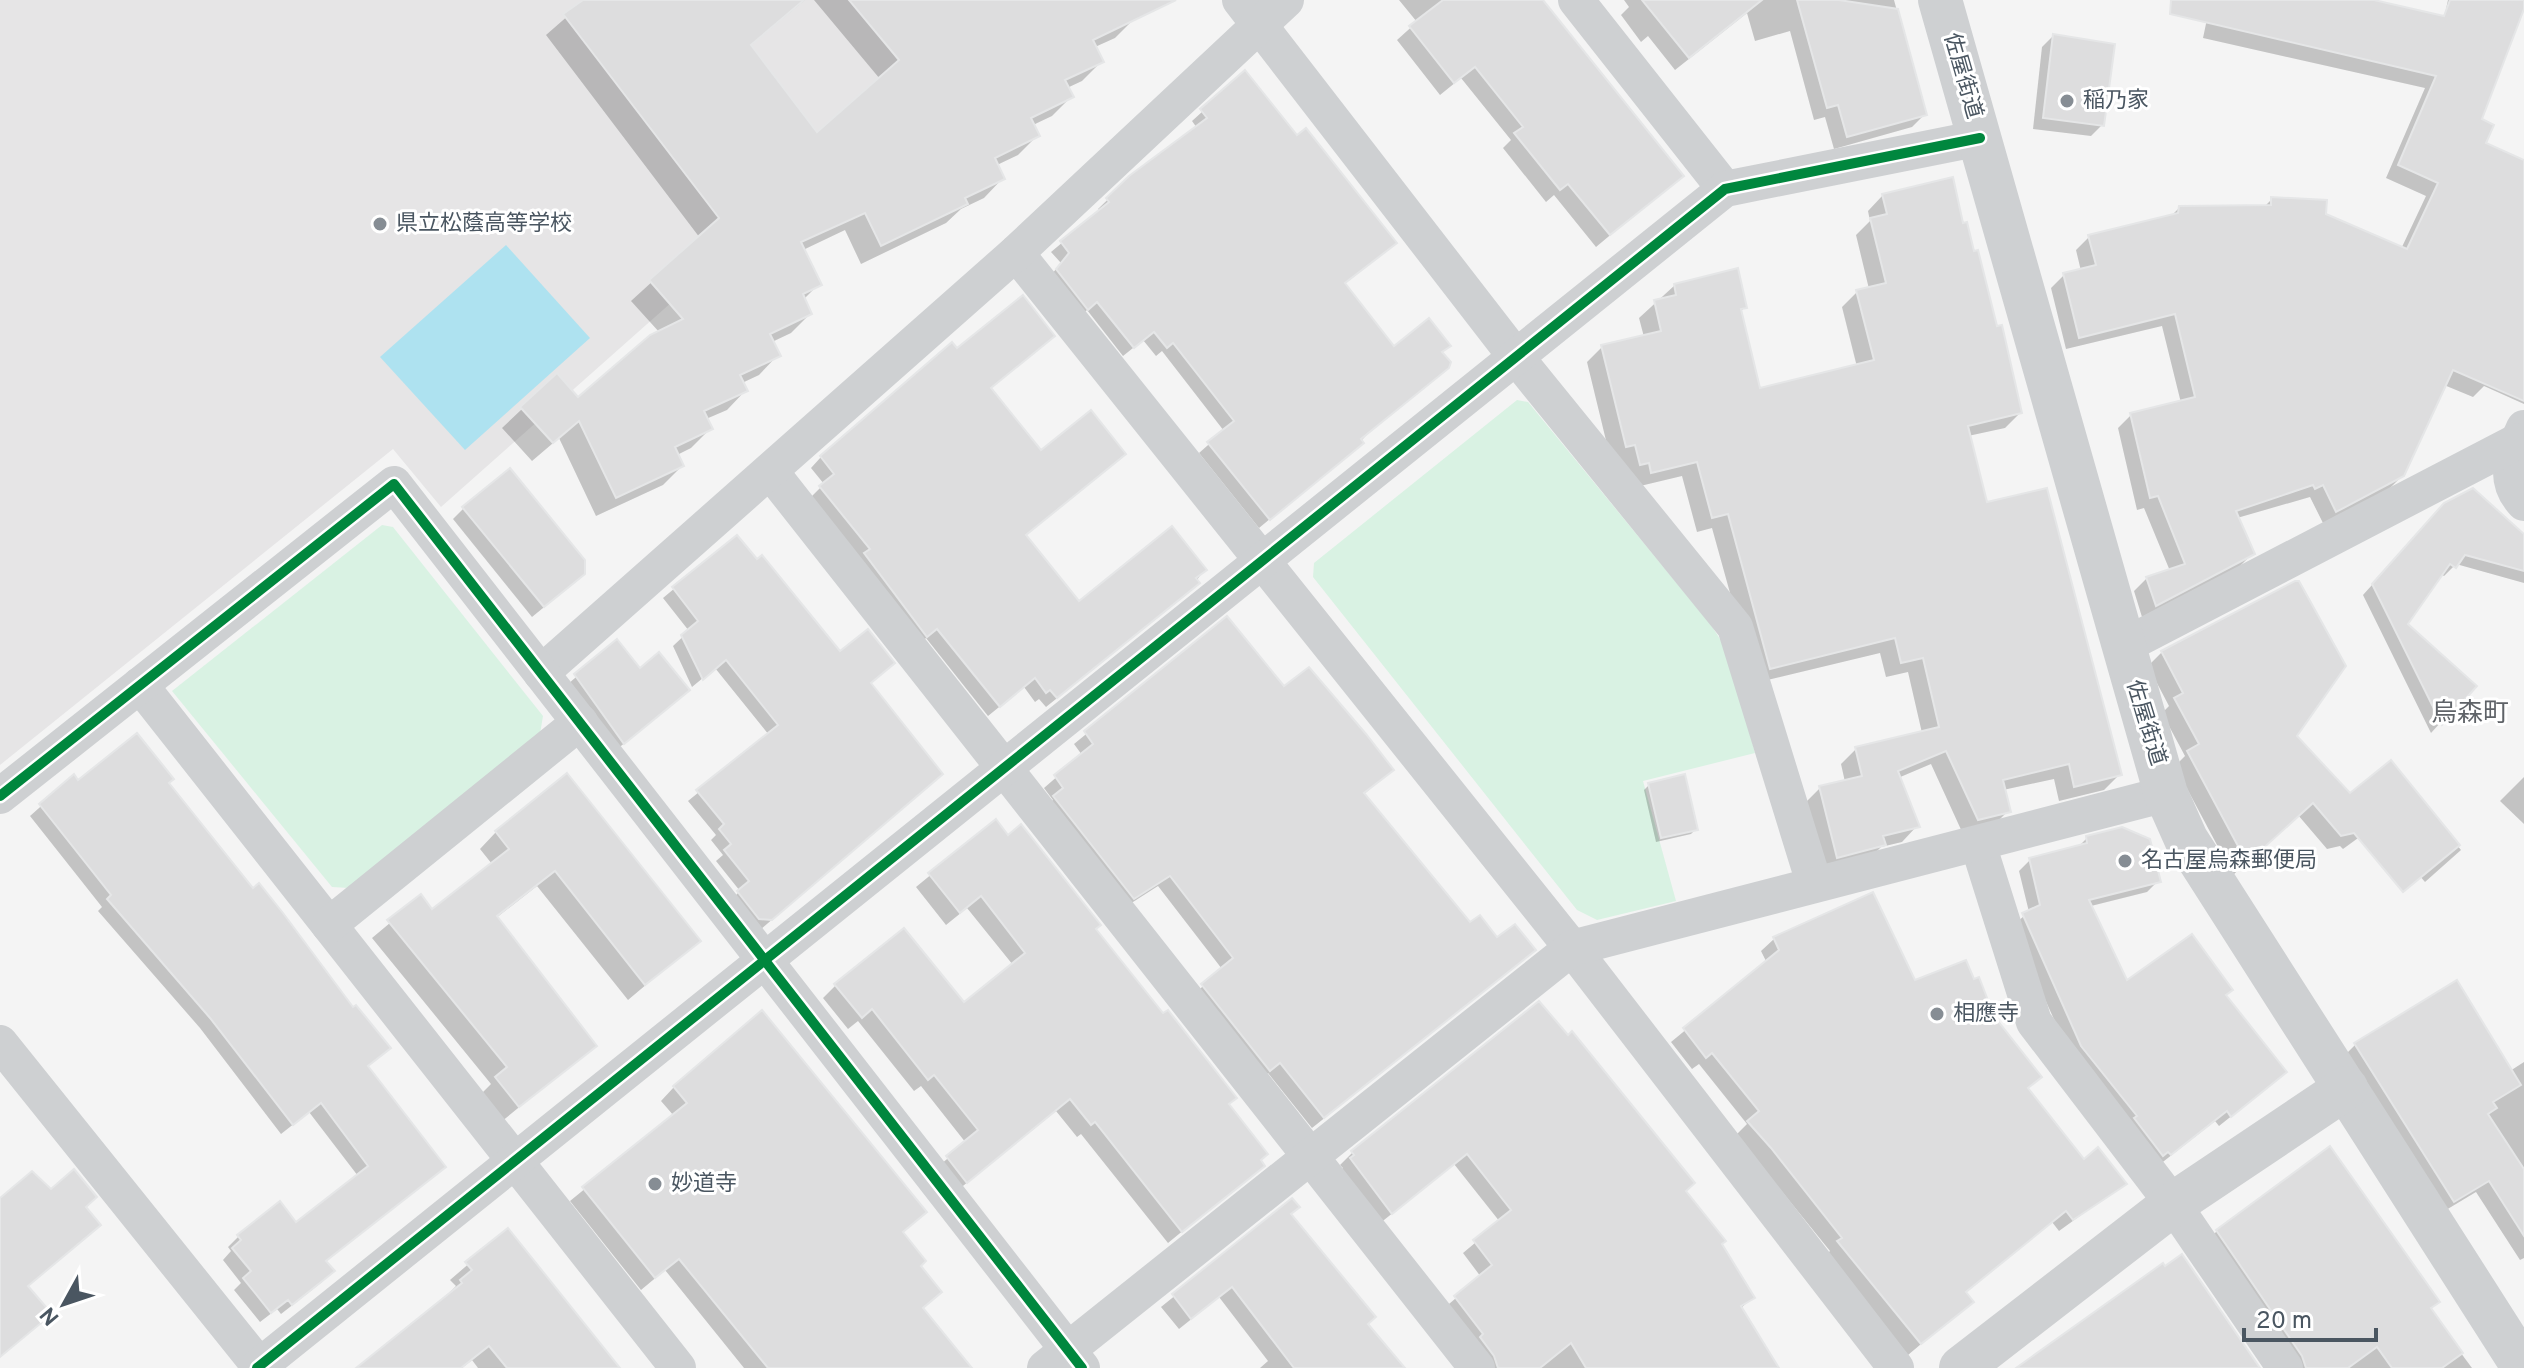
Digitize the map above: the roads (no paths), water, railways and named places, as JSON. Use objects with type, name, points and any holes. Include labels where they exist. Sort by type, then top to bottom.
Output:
[{"type":"street","points":[[541,673],[1016,253],[1249,12],[1286,0]]},
{"type":"street","points":[[1576,0],[1725,189]]},
{"type":"street","name":"佐屋街道","points":[[1940,0],[2166,794],[2186,839],[2524,1368]]},
{"type":"street","points":[[1249,12],[1516,357],[1735,627],[1814,883]]},
{"type":"street","points":[[0,1043],[259,1367],[1725,189],[1980,138]]},
{"type":"street","points":[[1016,253],[1572,948],[1896,1368]]},
{"type":"street","points":[[2122,647],[2521,434]]},
{"type":"street","points":[[2521,434],[2508,471],[2517,496],[2524,503]]},
{"type":"street","points":[[770,471],[1477,1368]]},
{"type":"street","points":[[0,796],[394,484],[765,961],[1065,1362],[1311,1156],[1572,948],[2166,794]]},
{"type":"street","points":[[140,685],[678,1368]]},
{"type":"street","points":[[329,925],[580,722]]},
{"type":"street","points":[[1978,844],[2034,1022],[2173,1204],[2285,1368]]},
{"type":"street","points":[[1961,1368],[2173,1204],[2346,1088]]},
{"type":"water","points":[[506,245],[590,338],[465,450],[380,357]]},
{"type":"place","name":"稲乃家","points":[[2067,101]]},
{"type":"place","name":"県立松蔭高等学校","points":[[380,224]]},
{"type":"place","name":"名古屋烏森郵便局","points":[[2125,861]]},
{"type":"place","name":"相應寺","points":[[1937,1014]]},
{"type":"place","name":"妙道寺","points":[[655,1184]]},
{"type":"district","name":"烏森町","points":[[2470,714]]}]
